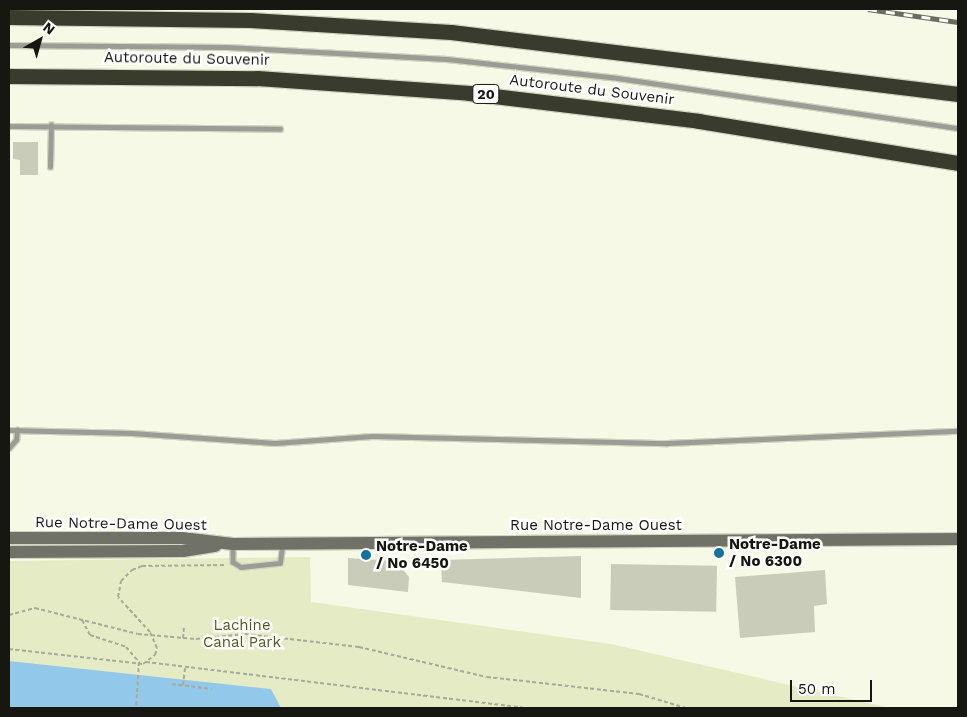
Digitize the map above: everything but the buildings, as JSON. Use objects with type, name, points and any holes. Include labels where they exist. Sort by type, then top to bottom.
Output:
[{"type":"highway","points":[[9,17],[250,20],[452,32],[958,94]]},
{"type":"highway","name":"Autoroute du Souvenir","points":[[9,76],[257,78],[469,93],[666,117],[958,163]]},
{"type":"main road","name":"Rue Notre-Dame Ouest","points":[[9,538],[182,538],[233,544],[958,539]]},
{"type":"main road","name":"Rue Notre-Dame Ouest","points":[[9,552],[183,551],[233,544]]},
{"type":"lane","points":[[9,45],[235,47],[447,59],[627,80],[958,128]]},
{"type":"lane","points":[[50,167],[51,125]]},
{"type":"lane","points":[[9,126],[280,129]]},
{"type":"lane","points":[[9,430],[132,433],[275,443],[372,436],[667,443],[958,431]]},
{"type":"lane","points":[[9,448],[16,440],[17,430]]},
{"type":"lane","points":[[233,544],[233,562],[241,567],[280,563],[282,544]]},
{"type":"path","points":[[146,662],[157,651],[152,636],[118,598],[119,585],[128,573],[150,565],[226,565]]},
{"type":"path","points":[[9,615],[35,608],[152,636],[183,638],[245,634],[359,647],[487,677],[639,694],[686,708]]},
{"type":"path","points":[[82,619],[90,635],[126,647],[139,662],[140,670],[136,708]]},
{"type":"path","points":[[183,638],[184,627]]},
{"type":"path","points":[[9,649],[146,662],[528,708]]},
{"type":"path","points":[[183,685],[185,668]]},
{"type":"path","points":[[172,684],[212,689]]},
{"type":"green space","name":"Lachine Canal Park","points":[[310,557],[311,602],[611,644],[890,708],[9,708],[9,561]]},
{"type":"water","points":[[9,661],[271,689],[281,708],[9,708]]},
{"type":"railway","points":[[868,9],[958,22]]},
{"type":"place","name":"Notre-Dame / No 6300","points":[[719,553]]},
{"type":"place","name":"Notre-Dame / No 6450","points":[[366,555]]}]
